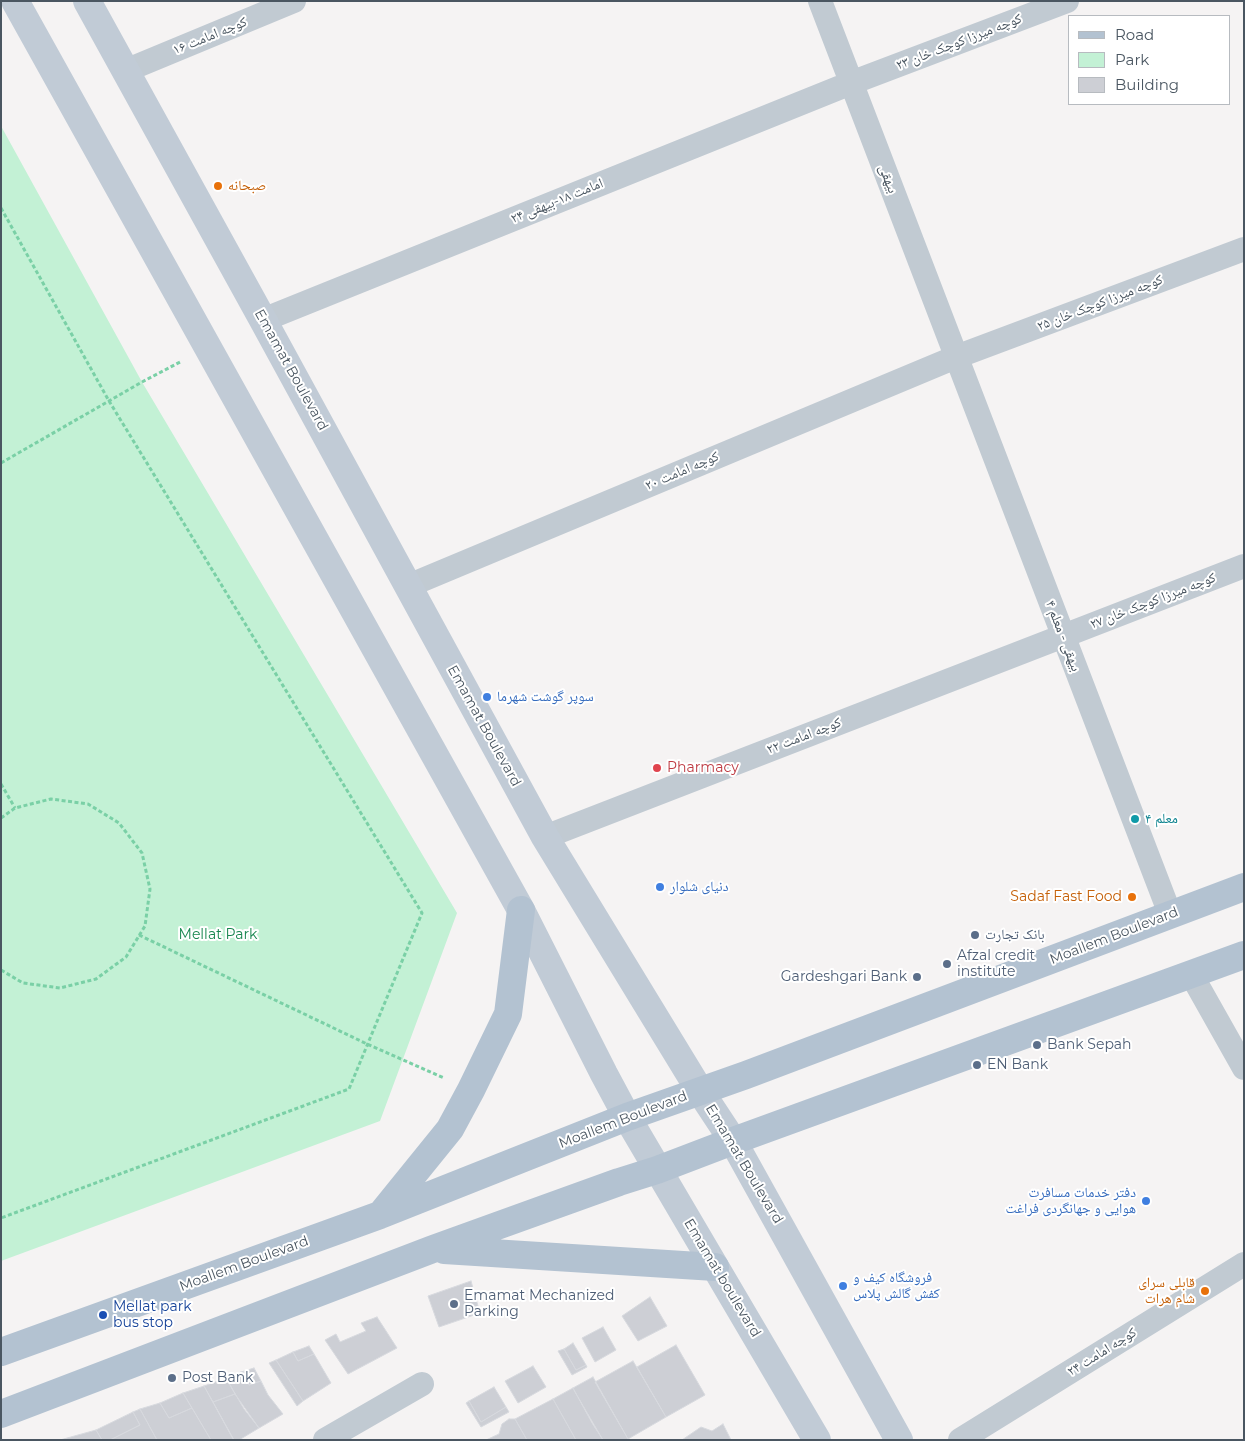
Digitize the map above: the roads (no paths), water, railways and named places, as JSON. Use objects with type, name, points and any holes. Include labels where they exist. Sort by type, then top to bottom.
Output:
[{"type":"main road","points":[[15,1],[521,910],[627,1117]]},
{"type":"main road","name":"Emamat Boulevard","points":[[87,1],[545,837],[700,1091],[733,1141],[899,1440]]},
{"type":"main road","name":"Moallem Boulevard","points":[[1,1352],[380,1215],[627,1117],[1244,887]]},
{"type":"main road","points":[[380,1215],[450,1129],[508,1014],[521,910]]},
{"type":"main road","points":[[1,1414],[433,1249],[619,1182],[658,1170],[1244,955]]},
{"type":"main road","name":"Emamat boulevard","points":[[627,1117],[817,1440]]},
{"type":"main road","points":[[433,1249],[716,1267]]},
{"type":"street","name":"کوچه امامت ۱۶","points":[[125,71],[294,1]]},
{"type":"street","name":"بیهقی","points":[[820,1],[956,357]]},
{"type":"street","name":"کوچه میرزا کوچک خان ۲۳","points":[[851,83],[1067,1]]},
{"type":"street","name":"امامت ۱۸-بیهقی ۲۴","points":[[263,320],[851,83]]},
{"type":"street","name":"کوچه میرزا کوچک خان ۲۵","points":[[956,357],[1244,249]]},
{"type":"street","name":"کوچه امامت ۲۰","points":[[408,586],[956,357]]},
{"type":"street","name":"بیهقی - معلم ۴","points":[[956,357],[1170,914]]},
{"type":"street","name":"کوچه میرزا کوچک خان ۲۷","points":[[1063,635],[1244,566]]},
{"type":"street","name":"کوچه امامت ۲۲","points":[[545,837],[1063,635]]},
{"type":"street","points":[[1191,974],[1244,1068]]},
{"type":"street","name":"کوچه امامت ۲۴","points":[[960,1440],[1244,1264]]},
{"type":"street","points":[[325,1440],[422,1384]]},
{"type":"place","name":"صبحانه","points":[[218,186]]},
{"type":"place","name":"سوپر گوشت شهرما","points":[[487,697]]},
{"type":"place","name":"Pharmacy","points":[[657,768]]},
{"type":"place","name":"معلم ۴","points":[[1135,819]]},
{"type":"place","name":"دنیای شلوار","points":[[660,887]]},
{"type":"place","name":"Sadaf Fast Food","points":[[1132,897]]},
{"type":"place","name":"بانک تجارت","points":[[975,935]]},
{"type":"place","name":"Afzal credit institute","points":[[947,964]]},
{"type":"place","name":"Gardeshgari Bank","points":[[917,977]]},
{"type":"place","name":"Bank Sepah","points":[[1037,1045]]},
{"type":"place","name":"EN Bank","points":[[977,1065]]},
{"type":"place","name":"دفتر خدمات مسافرت هوایی و جهانگردی فراغت","points":[[1146,1201]]},
{"type":"place","name":"فروشگاه کیف و کفش گالش پلاس","points":[[843,1286]]},
{"type":"place","name":"قابلی سرای شام هرات","points":[[1205,1291]]},
{"type":"place","name":"Emamat Mechanized Parking","points":[[454,1304]]},
{"type":"place","name":"Mellat park bus stop","points":[[103,1315]]},
{"type":"place","name":"Post Bank","points":[[172,1378]]},
{"type":"park label","name":"Mellat Park","points":[[218,935]]}]
